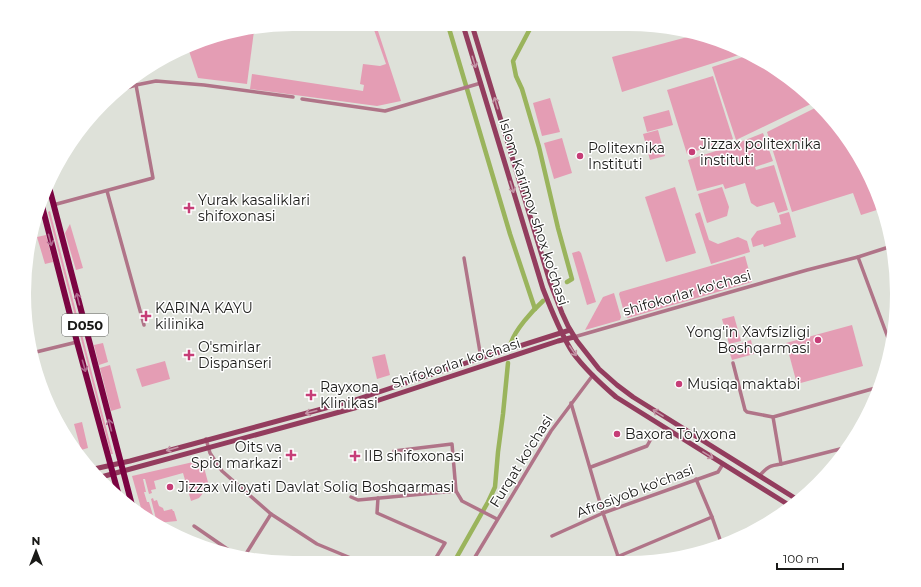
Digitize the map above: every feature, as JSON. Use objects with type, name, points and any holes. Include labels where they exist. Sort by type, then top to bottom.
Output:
[{"type":"main road","name":"Islom Karimov shox ko'chasi","points":[[464,31],[541,283],[554,317],[574,353],[593,375],[616,396],[786,503]]},
{"type":"main road","name":"Islom Karimov shox ko'chasi","points":[[474,31],[550,282],[562,313],[574,337],[599,369],[633,397],[793,497]]},
{"type":"main road","name":"D050","points":[[51,194],[129,498]]},
{"type":"main road","name":"D050","points":[[43,216],[117,488]]},
{"type":"main road","name":"Shifokorlar ko'chasi","points":[[97,468],[355,400],[570,330]]},
{"type":"main road","name":"Shifokorlar ko'chasi","points":[[105,476],[358,407],[574,337]]},
{"type":"street","points":[[133,86],[156,81],[204,85],[293,97]]},
{"type":"street","points":[[302,99],[385,110],[480,83]]},
{"type":"street","points":[[53,205],[153,178],[136,85]]},
{"type":"street","points":[[107,191],[144,325]]},
{"type":"street","name":"shifokorlar ko'chasi","points":[[574,337],[886,248]]},
{"type":"street","points":[[858,257],[887,335]]},
{"type":"street","points":[[464,258],[481,358]]},
{"type":"street","points":[[38,352],[77,342]]},
{"type":"street","points":[[733,363],[745,410],[747,412],[773,417],[872,389]]},
{"type":"street","name":"Furqat ko'chasi","points":[[475,556],[551,431],[593,375]]},
{"type":"street","points":[[571,403],[591,467],[603,513],[618,556]]},
{"type":"street","points":[[773,417],[781,464]]},
{"type":"street","points":[[591,467],[647,446],[652,437]]},
{"type":"street","points":[[206,439],[210,453],[222,471],[271,514],[318,544],[346,556]]},
{"type":"street","points":[[394,451],[452,444],[456,491],[462,501],[497,519]]},
{"type":"street","points":[[759,476],[766,468],[771,466],[839,449]]},
{"type":"street","name":"Afrosiyob ko'chasi","points":[[552,536],[603,513],[718,472],[723,464]]},
{"type":"street","points":[[696,479],[720,539]]},
{"type":"street","points":[[351,497],[358,500],[456,491]]},
{"type":"street","points":[[378,498],[377,513],[444,543],[437,556]]},
{"type":"street","points":[[247,552],[271,514]]},
{"type":"street","points":[[620,556],[712,517]]},
{"type":"street","points":[[194,526],[223,546]]},
{"type":"shaded area","points":[[374,31],[378,31],[401,101],[377,106],[250,89],[252,74],[363,91],[364,85],[360,84],[363,64],[380,66],[386,64]]},
{"type":"shaded area","points":[[254,34],[247,84],[198,78],[190,53],[226,40]]},
{"type":"shaded area","points":[[685,38],[712,45],[738,55],[622,92],[612,57]]},
{"type":"shaded area","points":[[742,57],[773,75],[801,96],[810,105],[736,140],[712,67]]},
{"type":"shaded area","points":[[713,76],[733,139],[687,154],[667,90]]},
{"type":"shaded area","points":[[550,98],[560,132],[542,136],[533,103]]},
{"type":"shaded area","points":[[814,109],[836,134],[855,162],[863,177],[876,210],[861,215],[853,193],[792,212],[767,132]]},
{"type":"shaded area","points":[[669,110],[673,125],[647,132],[643,117]]},
{"type":"shaded area","points":[[658,130],[665,156],[650,160],[643,134]]},
{"type":"shaded area","points":[[763,133],[773,161],[755,167],[756,170],[774,165],[788,210],[778,213],[774,202],[757,207],[751,203],[745,183],[725,189],[723,184],[697,191],[688,160],[725,148]]},
{"type":"shaded area","points":[[562,138],[572,173],[554,179],[544,143]]},
{"type":"shaded area","points":[[675,187],[696,253],[666,262],[645,197]]},
{"type":"shaded area","points":[[722,187],[729,207],[727,216],[707,223],[698,194]]},
{"type":"shaded area","points":[[50,211],[113,454],[111,454],[48,212]]},
{"type":"shaded area","points":[[700,212],[709,240],[718,244],[738,237],[747,241],[750,252],[711,264],[695,214]]},
{"type":"shaded area","points":[[789,212],[796,237],[764,247],[763,244],[753,247],[751,239],[757,231],[781,224],[779,215]]},
{"type":"shaded area","points":[[70,224],[83,268],[76,270],[65,233]]},
{"type":"shaded area","points":[[46,235],[53,262],[45,264],[37,237]]},
{"type":"shaded area","points":[[579,251],[581,253],[596,302],[587,305],[572,253]]},
{"type":"shaded area","points":[[745,256],[752,282],[628,318],[625,316],[619,294],[620,292]]},
{"type":"shaded area","points":[[614,293],[621,317],[620,320],[585,330],[603,297]]},
{"type":"shaded area","points":[[734,316],[741,341],[729,344],[722,319]]},
{"type":"shaded area","points":[[852,325],[863,366],[797,384],[786,343]]},
{"type":"shaded area","points":[[751,340],[754,354],[732,360],[728,347]]},
{"type":"shaded area","points":[[103,343],[108,362],[99,365],[94,345]]},
{"type":"shaded area","points":[[385,354],[390,375],[377,379],[372,357]]},
{"type":"shaded area","points":[[165,361],[170,379],[142,387],[136,369]]},
{"type":"shaded area","points":[[110,365],[121,408],[111,411],[100,368]]},
{"type":"shaded area","points":[[82,422],[88,448],[83,450],[80,446],[74,424]]},
{"type":"shaded area","points":[[202,460],[209,486],[199,498],[191,501],[183,473],[154,481],[156,489],[151,490],[152,493],[149,494],[145,479],[143,479],[146,492],[144,492],[153,515],[141,507],[132,476]]},
{"type":"shaded area","points":[[153,498],[154,501],[157,500],[159,506],[163,508],[164,511],[172,509],[177,521],[164,522],[155,517],[151,499]]},
{"type":"waterway","points":[[450,31],[510,234],[535,309]]},
{"type":"waterway","points":[[529,31],[513,61],[516,76],[522,89],[539,147],[558,228],[572,279],[567,282]]},
{"type":"waterway","points":[[511,343],[529,315],[543,301]]},
{"type":"waterway","points":[[457,556],[495,487],[508,363]]},
{"type":"place","name":"Jizzax politexnika instituti","points":[[692,152]]},
{"type":"place","name":"Politexnika Instituti","points":[[580,156]]},
{"type":"place","name":"Yurak kasaliklari shifoxonasi","points":[[189,208]]},
{"type":"place","name":"KARINA KAYU kilinika","points":[[146,316]]},
{"type":"place","name":"Yong'in Xavfsizligi Boshqarmasi","points":[[818,340]]},
{"type":"place","name":"O'smirlar Dispanseri","points":[[189,355]]},
{"type":"place","name":"Musiqa maktabi","points":[[679,384]]},
{"type":"place","name":"Rayxona Klinikasi","points":[[311,395]]},
{"type":"place","name":"Baxora To'yxona","points":[[617,434]]},
{"type":"place","name":"Oits va Spid markazi","points":[[291,455]]},
{"type":"place","name":"IIB shifoxonasi","points":[[355,456]]},
{"type":"place","name":"Jizzax viloyati Davlat Soliq Boshqarmasi","points":[[170,487]]}]
